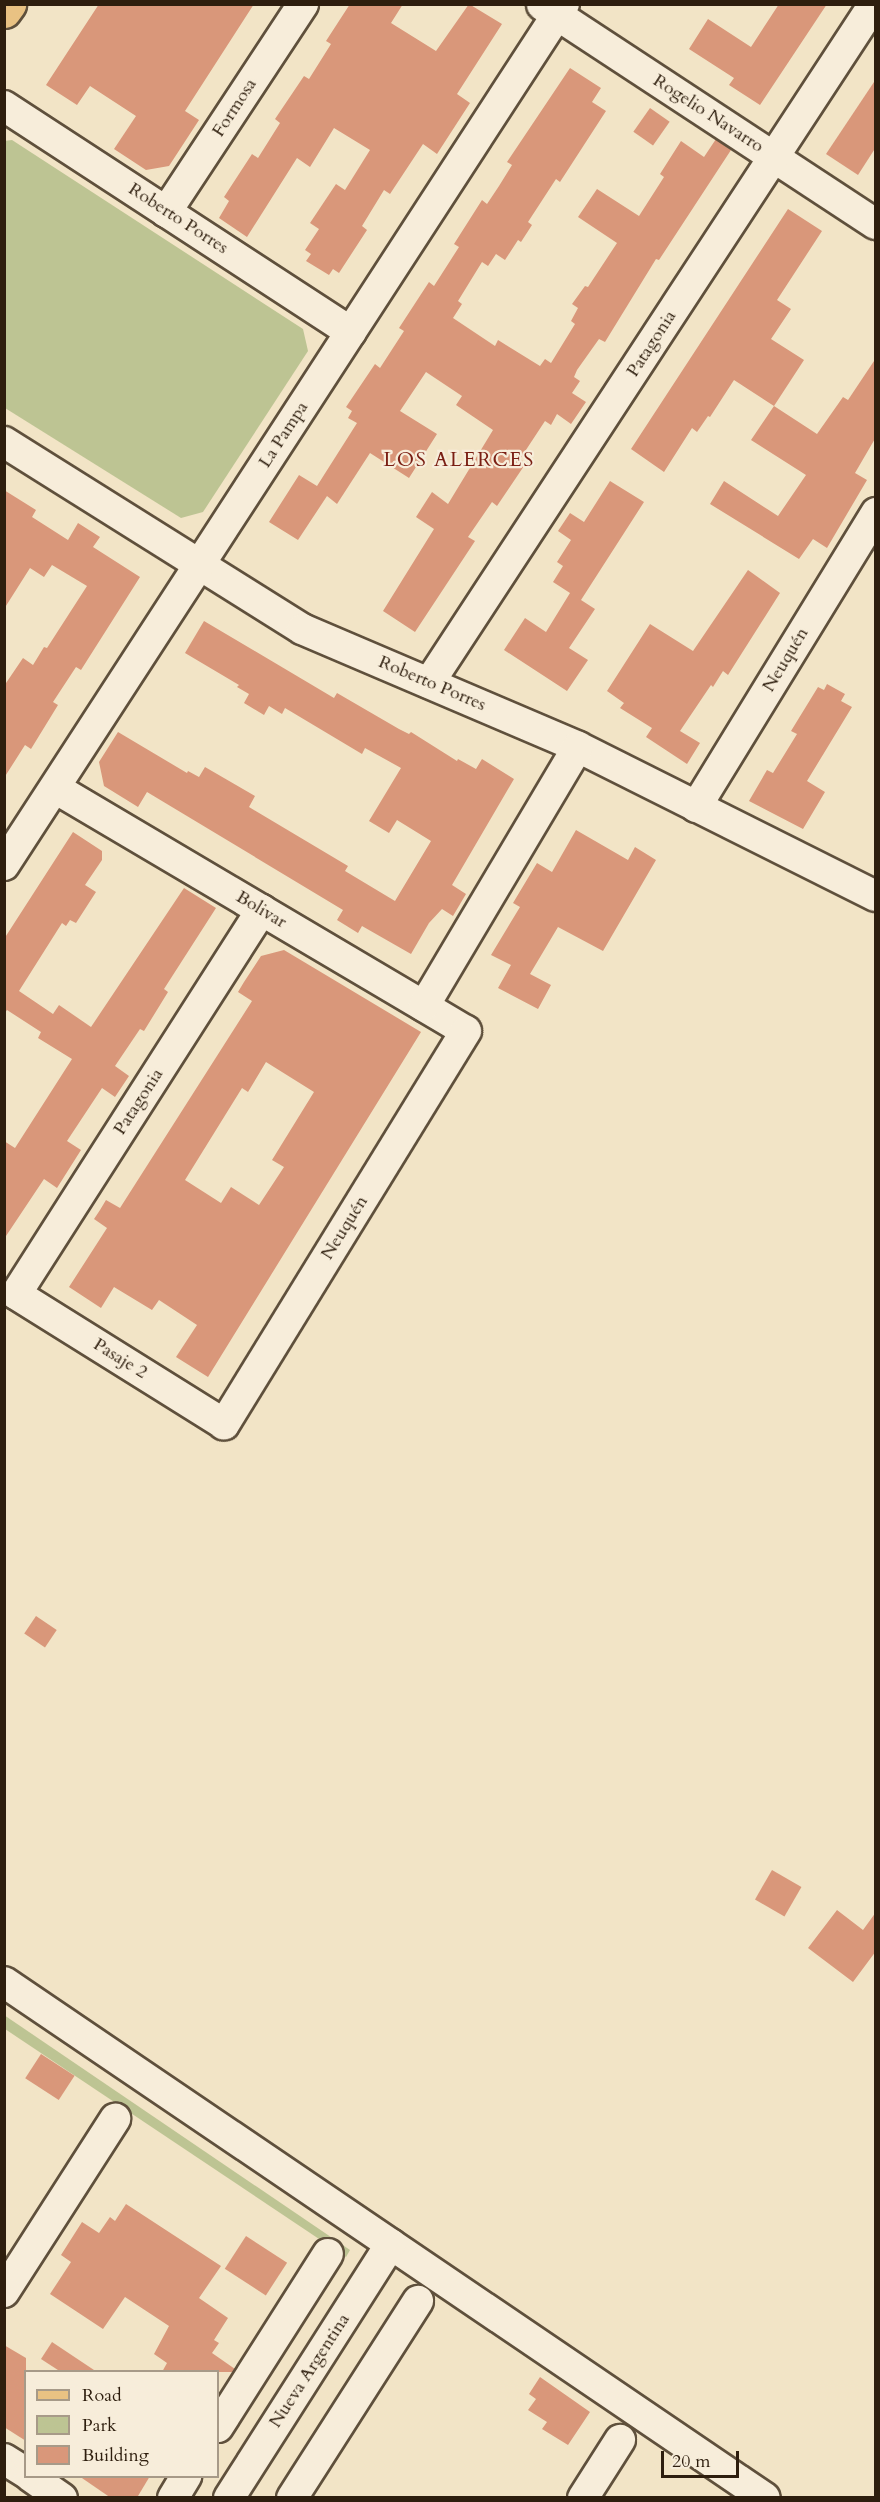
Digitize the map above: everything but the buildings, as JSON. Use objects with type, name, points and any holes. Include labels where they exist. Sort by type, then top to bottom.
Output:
[{"type":"main road","points":[[4,11],[9,4]]},
{"type":"street","name":"Formosa","points":[[166,212],[303,4]]},
{"type":"street","name":"Patagonia","points":[[429,683],[874,4]]},
{"type":"street","name":"Rogelio Navarro","points":[[554,8],[876,224]]},
{"type":"street","name":"La Pampa","points":[[4,865],[351,332],[554,8]]},
{"type":"street","name":"Roberto Porres","points":[[4,106],[351,332]]},
{"type":"street","name":"Roberto Porres","points":[[4,442],[302,629],[578,747],[876,896]]},
{"type":"street","name":"Neuquén","points":[[696,807],[876,513]]},
{"type":"street","points":[[424,1006],[578,747]]},
{"type":"street","name":"Bolivar","points":[[55,788],[466,1031]]},
{"type":"street","name":"Patagonia","points":[[16,1294],[262,910]]},
{"type":"street","name":"Neuquén","points":[[224,1424],[466,1031]]},
{"type":"street","name":"Pasaje 2","points":[[16,1294],[224,1424]]},
{"type":"street","points":[[4,1982],[765,2498]]},
{"type":"street","points":[[4,2292],[115,2119]]},
{"type":"street","name":"Nueva Argentina","points":[[229,2498],[391,2244]]},
{"type":"street","points":[[219,2425],[328,2254]]},
{"type":"street","points":[[292,2498],[418,2301]]},
{"type":"street","points":[[584,2498],[620,2440]]},
{"type":"street","points":[[4,2459],[24,2472]]},
{"type":"street","points":[[33,2478],[62,2498]]},
{"type":"street","points":[[173,2498],[185,2478]]},
{"type":"green space","points":[[12,140],[303,329],[308,351],[203,512],[181,518],[5,408],[4,141]]},
{"type":"green space","points":[[4,2015],[350,2250],[346,2257],[5,2029]]},
{"type":"district","name":"LOS ALERCES","points":[[459,459]]}]
